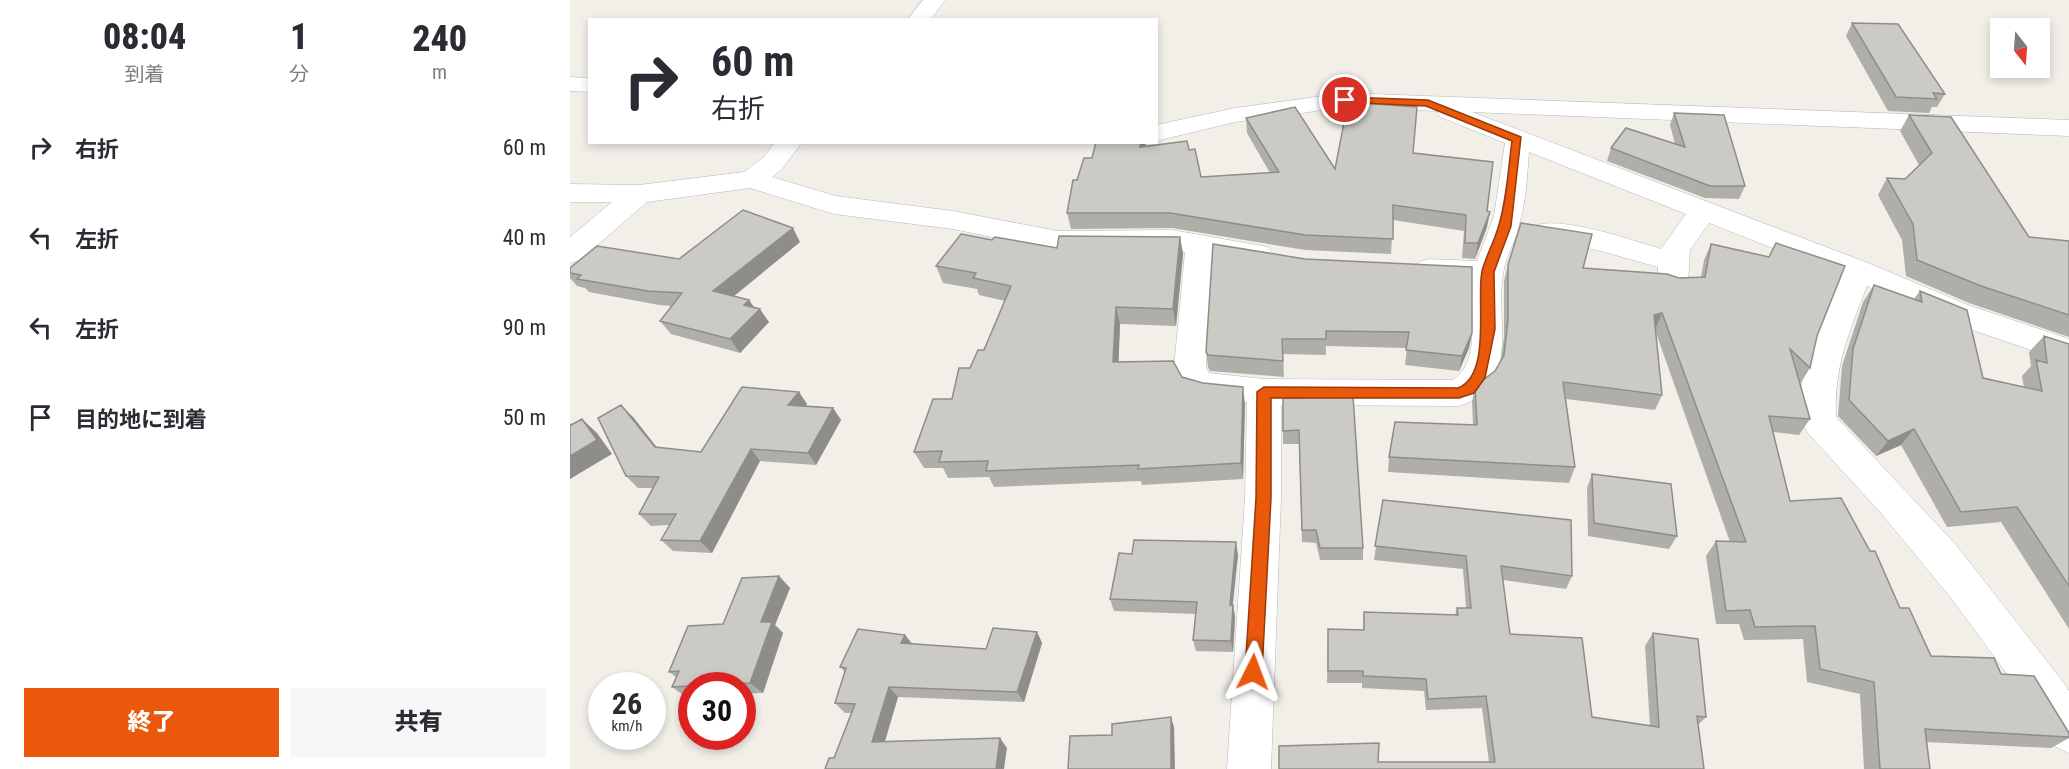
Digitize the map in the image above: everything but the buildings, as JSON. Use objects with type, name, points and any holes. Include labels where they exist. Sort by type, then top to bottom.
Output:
[{"type":"street","points":[[920,18],[934,0]]},
{"type":"street","points":[[570,84],[588,85]]},
{"type":"street","points":[[1158,133],[1304,104],[1345,100],[2069,128]]},
{"type":"street","points":[[1428,103],[1518,140],[1858,270],[1957,313],[2069,351]]},
{"type":"street","points":[[1200,243],[1190,369],[1192,377],[1198,383],[1212,387],[1254,389],[1264,392],[1459,393],[1469,389],[1479,378],[1489,329],[1488,272],[1505,226],[1518,140]]},
{"type":"street","points":[[751,179],[773,163],[787,144]]},
{"type":"street","points":[[570,193],[639,194],[751,179],[834,205],[953,220],[1058,241],[1172,240],[1281,258]]},
{"type":"street","points":[[570,253],[639,194]]},
{"type":"street","points":[[1505,226],[1598,241],[1672,271],[1677,242],[1705,210]]},
{"type":"street","points":[[1408,268],[1488,272]]},
{"type":"street","points":[[1858,270],[1826,351],[1818,386],[1819,422],[1903,509],[1981,605],[2056,706],[2069,731]]},
{"type":"street","points":[[1249,769],[1263,498],[1264,392]]},
{"type":"route","points":[[1253,672],[1263,498],[1264,392],[1459,393],[1469,389],[1479,378],[1489,329],[1488,272],[1505,226],[1518,140],[1428,103],[1345,100]]}]
